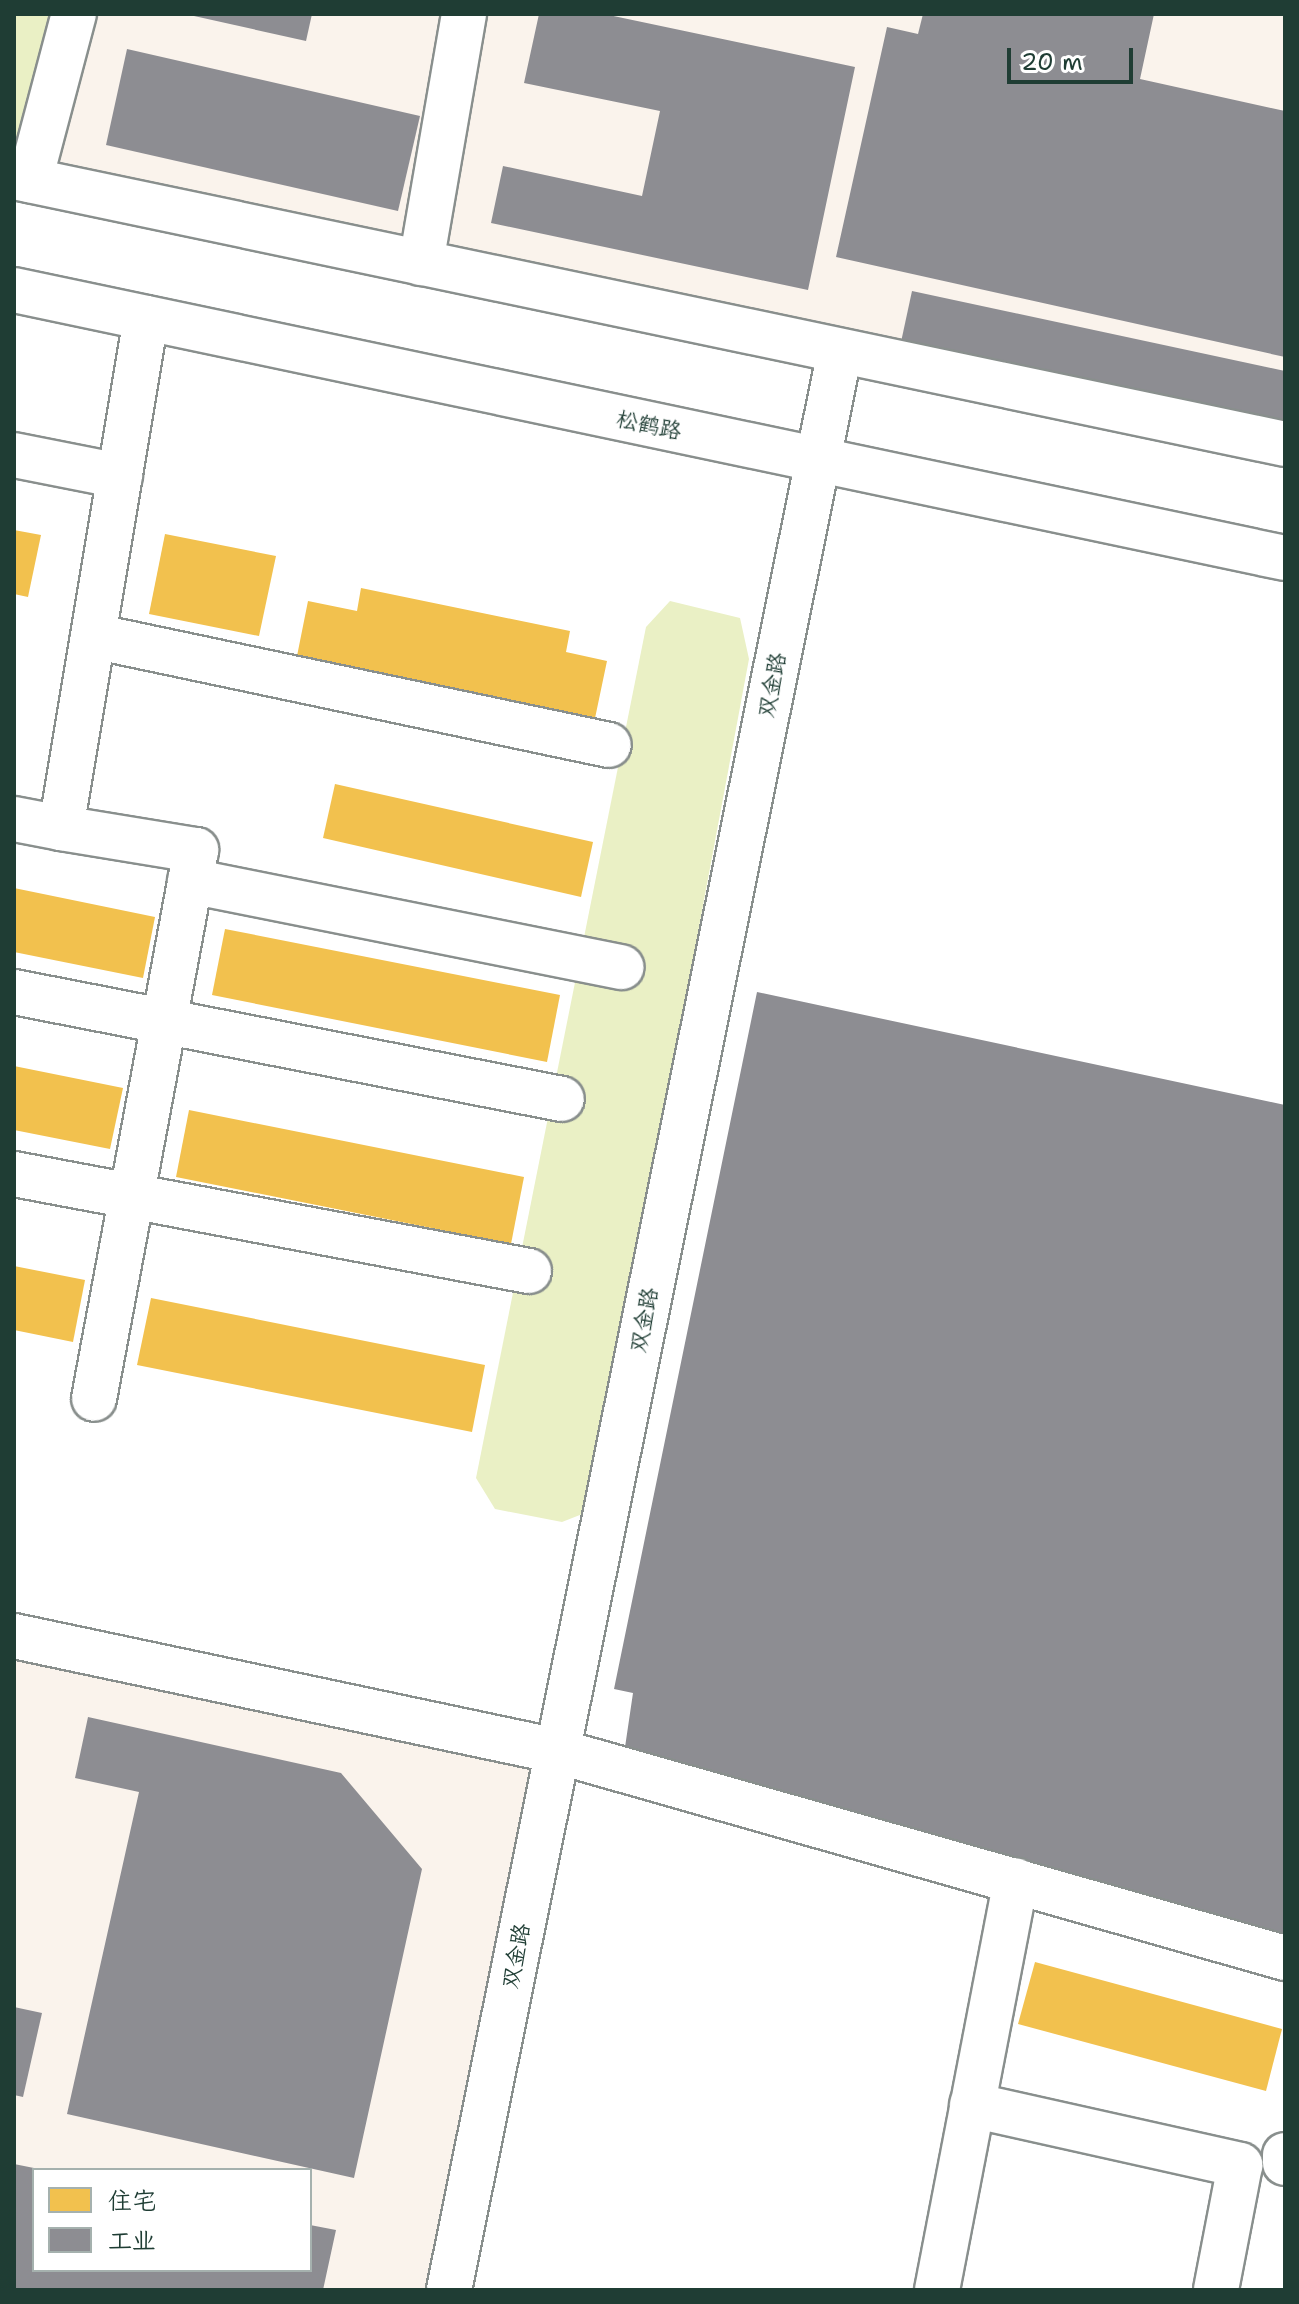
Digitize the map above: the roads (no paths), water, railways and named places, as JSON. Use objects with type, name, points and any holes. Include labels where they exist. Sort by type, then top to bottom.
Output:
[{"type":"street","points":[[74,14],[22,179],[1285,444]]},
{"type":"street","points":[[421,263],[464,14]]},
{"type":"street","name":"松鹤路","points":[[14,290],[1285,558]]},
{"type":"street","points":[[61,828],[146,318]]},
{"type":"street","name":"双金路","points":[[449,2290],[840,351]]},
{"type":"street","points":[[14,455],[120,476]]},
{"type":"street","points":[[93,636],[609,745]]},
{"type":"street","points":[[14,819],[196,850],[94,1399]]},
{"type":"street","points":[[190,881],[622,967]]},
{"type":"street","points":[[14,992],[562,1099]]},
{"type":"street","points":[[14,1174],[529,1271]]},
{"type":"street","points":[[14,1636],[557,1751],[1285,1958]]},
{"type":"street","points":[[937,2290],[1016,1881]]},
{"type":"street","points":[[972,2105],[1240,2165],[1216,2290]]},
{"type":"street","points":[[1285,2155],[1285,2163]]}]
